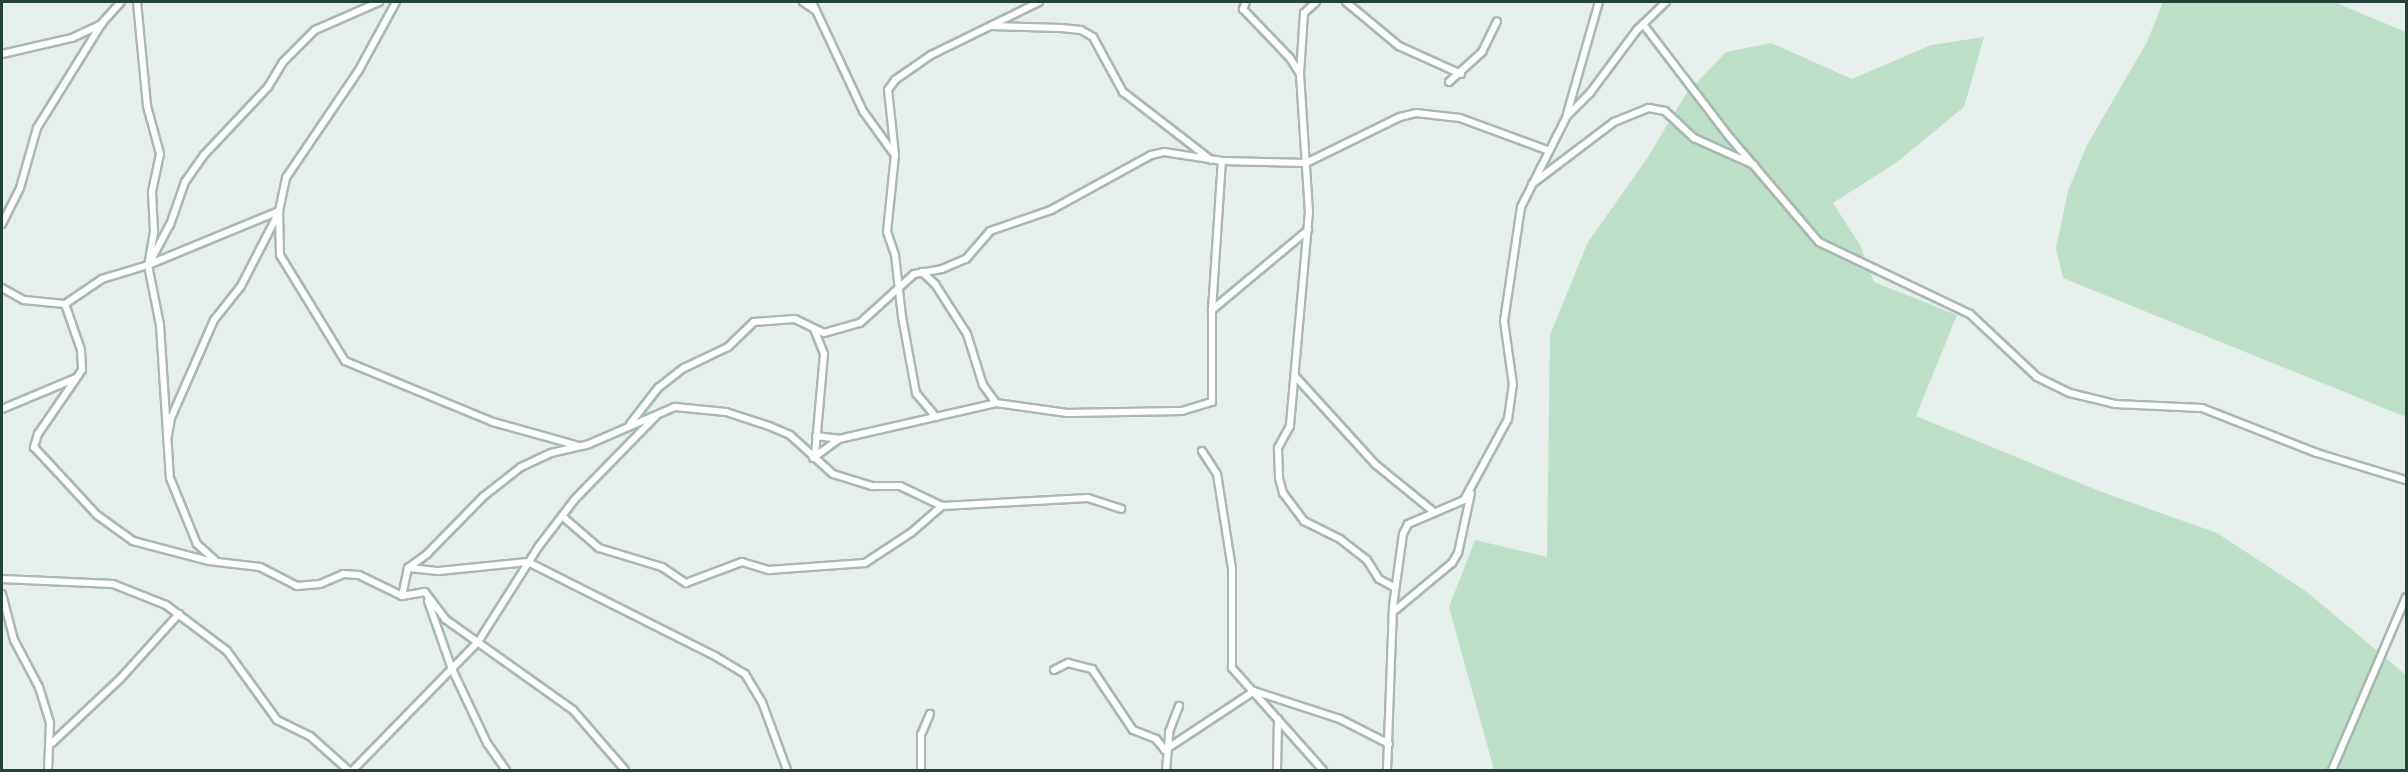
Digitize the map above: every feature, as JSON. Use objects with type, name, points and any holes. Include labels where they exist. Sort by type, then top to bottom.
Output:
[{"type":"street","points":[[2,224],[20,188],[37,128],[102,23],[121,2]]},
{"type":"street","points":[[137,2],[147,106],[160,154],[152,192],[154,232],[148,266],[160,325],[166,447],[170,478],[185,522],[206,555],[219,562]]},
{"type":"street","points":[[148,266],[170,225],[185,182],[204,155],[267,87],[283,62],[315,30],[379,2]]},
{"type":"street","points":[[396,2],[359,70],[286,178],[279,211],[280,255],[345,362],[493,422],[580,446]]},
{"type":"street","points":[[803,2],[818,12]]},
{"type":"street","points":[[812,2],[863,111],[895,155]]},
{"type":"street","points":[[936,417],[916,393],[899,285],[886,224],[895,155],[891,84],[932,55],[1039,2]]},
{"type":"street","points":[[1246,2],[1243,9],[1290,58],[1300,74]]},
{"type":"street","points":[[1316,2],[1304,13],[1300,74],[1308,230],[1290,426],[1276,453],[1282,493],[1304,521],[1350,547],[1367,560],[1379,579],[1395,588]]},
{"type":"street","points":[[1346,2],[1399,46],[1461,74]]},
{"type":"street","points":[[1567,116],[1599,2]]},
{"type":"street","points":[[1387,771],[1395,588],[1408,524],[1464,500],[1508,419],[1513,385],[1504,321],[1521,207],[1547,150],[1567,116],[1590,93],[1643,24],[1666,2]]},
{"type":"street","points":[[1449,82],[1461,74],[1482,52],[1497,21]]},
{"type":"street","points":[[2,54],[72,38],[102,23]]},
{"type":"street","points":[[1643,24],[1819,242],[1970,314],[2037,377],[2053,386],[2115,404],[2202,408],[2317,453],[2406,480]]},
{"type":"street","points":[[990,26],[1081,30],[1093,37],[1123,92],[1212,160]]},
{"type":"street","points":[[1532,184],[1614,122],[1649,108],[1665,111],[1694,138],[1757,166]]},
{"type":"street","points":[[630,425],[658,388],[684,368],[729,347],[754,322],[795,319],[824,333],[837,332],[860,323],[899,285],[922,272],[966,259],[990,231],[1051,210],[1151,154],[1164,152],[1222,161],[1306,163],[1400,117],[1416,113],[1460,118],[1547,150]]},
{"type":"street","points":[[816,436],[839,439],[996,403],[1068,413],[1182,411],[1212,402],[1212,310],[1222,161]]},
{"type":"street","points":[[2,288],[24,300],[65,304],[102,279],[148,266],[279,211]]},
{"type":"street","points":[[166,447],[171,418],[214,320],[241,286],[279,211]]},
{"type":"street","points":[[1212,310],[1308,230]]},
{"type":"street","points":[[922,272],[935,284],[967,334],[983,385],[996,403]]},
{"type":"street","points":[[65,304],[83,359],[77,378],[38,434],[37,453],[121,535],[219,562],[260,567],[297,586],[320,584],[343,574],[359,575],[402,596],[425,592]]},
{"type":"street","points":[[813,328],[824,354],[814,457]]},
{"type":"street","points":[[1295,376],[1375,464],[1435,513]]},
{"type":"street","points":[[2,409],[77,378]]},
{"type":"street","points":[[402,596],[408,568],[427,554],[484,496],[521,467],[551,453],[580,446],[675,407],[726,412],[790,435],[833,474],[851,481],[900,486],[942,506],[1088,498],[1121,510]]},
{"type":"street","points":[[353,771],[478,642],[528,562],[562,516],[657,414]]},
{"type":"street","points":[[814,457],[839,439]]},
{"type":"street","points":[[1202,451],[1217,474],[1232,569],[1232,668],[1323,771]]},
{"type":"street","points":[[1393,612],[1452,563],[1458,553],[1472,489]]},
{"type":"street","points":[[562,516],[599,548],[662,567],[686,583],[742,562],[769,570],[865,563],[912,532],[942,506]]},
{"type":"street","points":[[408,568],[439,571],[528,562],[635,613],[745,675],[762,702],[787,771]]},
{"type":"street","points":[[2,579],[113,584],[148,596],[179,614],[240,665],[277,720],[310,736],[348,771]]},
{"type":"street","points":[[425,592],[445,619],[573,710],[625,771]]},
{"type":"street","points":[[425,592],[452,669],[487,743],[506,771]]},
{"type":"street","points":[[2,594],[15,640],[46,706],[52,743],[48,771]]},
{"type":"street","points":[[2332,771],[2406,597]]},
{"type":"street","points":[[52,743],[120,679],[179,614]]},
{"type":"street","points":[[1054,670],[1068,663],[1092,669],[1133,730],[1156,739],[1166,750]]},
{"type":"street","points":[[1254,691],[1340,719],[1389,744]]},
{"type":"street","points":[[1166,750],[1254,691]]},
{"type":"street","points":[[1166,771],[1166,750],[1179,706]]},
{"type":"street","points":[[921,771],[921,735],[930,714]]},
{"type":"street","points":[[1277,771],[1278,719]]},
{"type":"green space","points":[[2163,2],[2334,2],[2406,32],[2406,417],[2063,278],[2056,248],[2068,191],[2087,145],[2147,42]]},
{"type":"green space","points":[[1984,37],[1964,107],[1897,162],[1833,203],[1860,245],[1874,282],[1957,315],[1916,416],[2099,491],[2217,533],[2307,592],[2406,675],[2406,770],[1494,770],[1449,607],[1475,540],[1547,557],[1550,335],[1588,242],[1646,160],[1686,94],[1726,52],[1771,43],[1852,79],[1931,45]]}]
